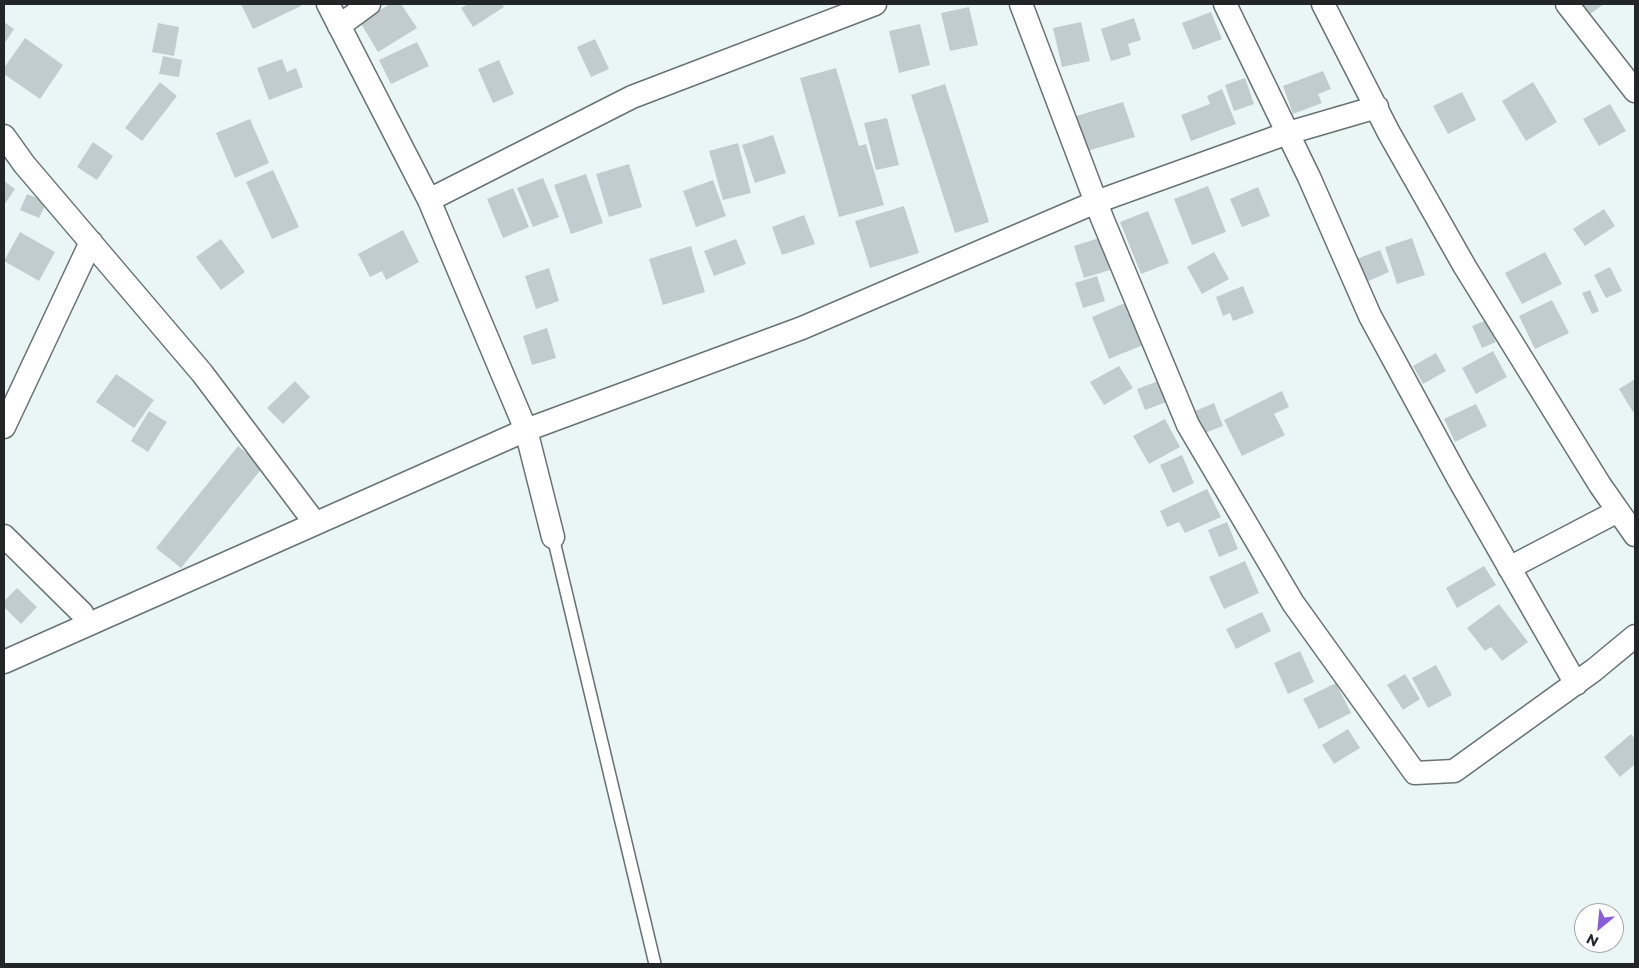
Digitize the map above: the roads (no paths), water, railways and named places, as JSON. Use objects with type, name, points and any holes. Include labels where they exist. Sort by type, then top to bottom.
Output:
[{"type":"street","points":[[328,4],[429,200],[526,430],[553,537]]},
{"type":"street","points":[[339,26],[369,4]]},
{"type":"street","points":[[429,200],[632,96],[875,4]]},
{"type":"street","points":[[1022,4],[1096,202],[1188,425],[1293,603],[1415,773],[1454,771],[1576,684],[1635,636]]},
{"type":"street","points":[[1225,4],[1310,177],[1370,316],[1458,478],[1576,684]]},
{"type":"street","points":[[1323,4],[1377,107],[1465,266],[1600,485],[1635,535]]},
{"type":"street","points":[[1567,4],[1635,91]]},
{"type":"street","points":[[4,662],[526,430],[802,328],[1096,202],[1288,133],[1377,107]]},
{"type":"street","points":[[4,136],[24,164],[202,373],[316,523]]},
{"type":"street","points":[[4,427],[90,242]]},
{"type":"street","points":[[1509,568],[1618,511]]},
{"type":"street","points":[[4,536],[82,613]]},
{"type":"lane","points":[[553,537],[656,964]]}]
